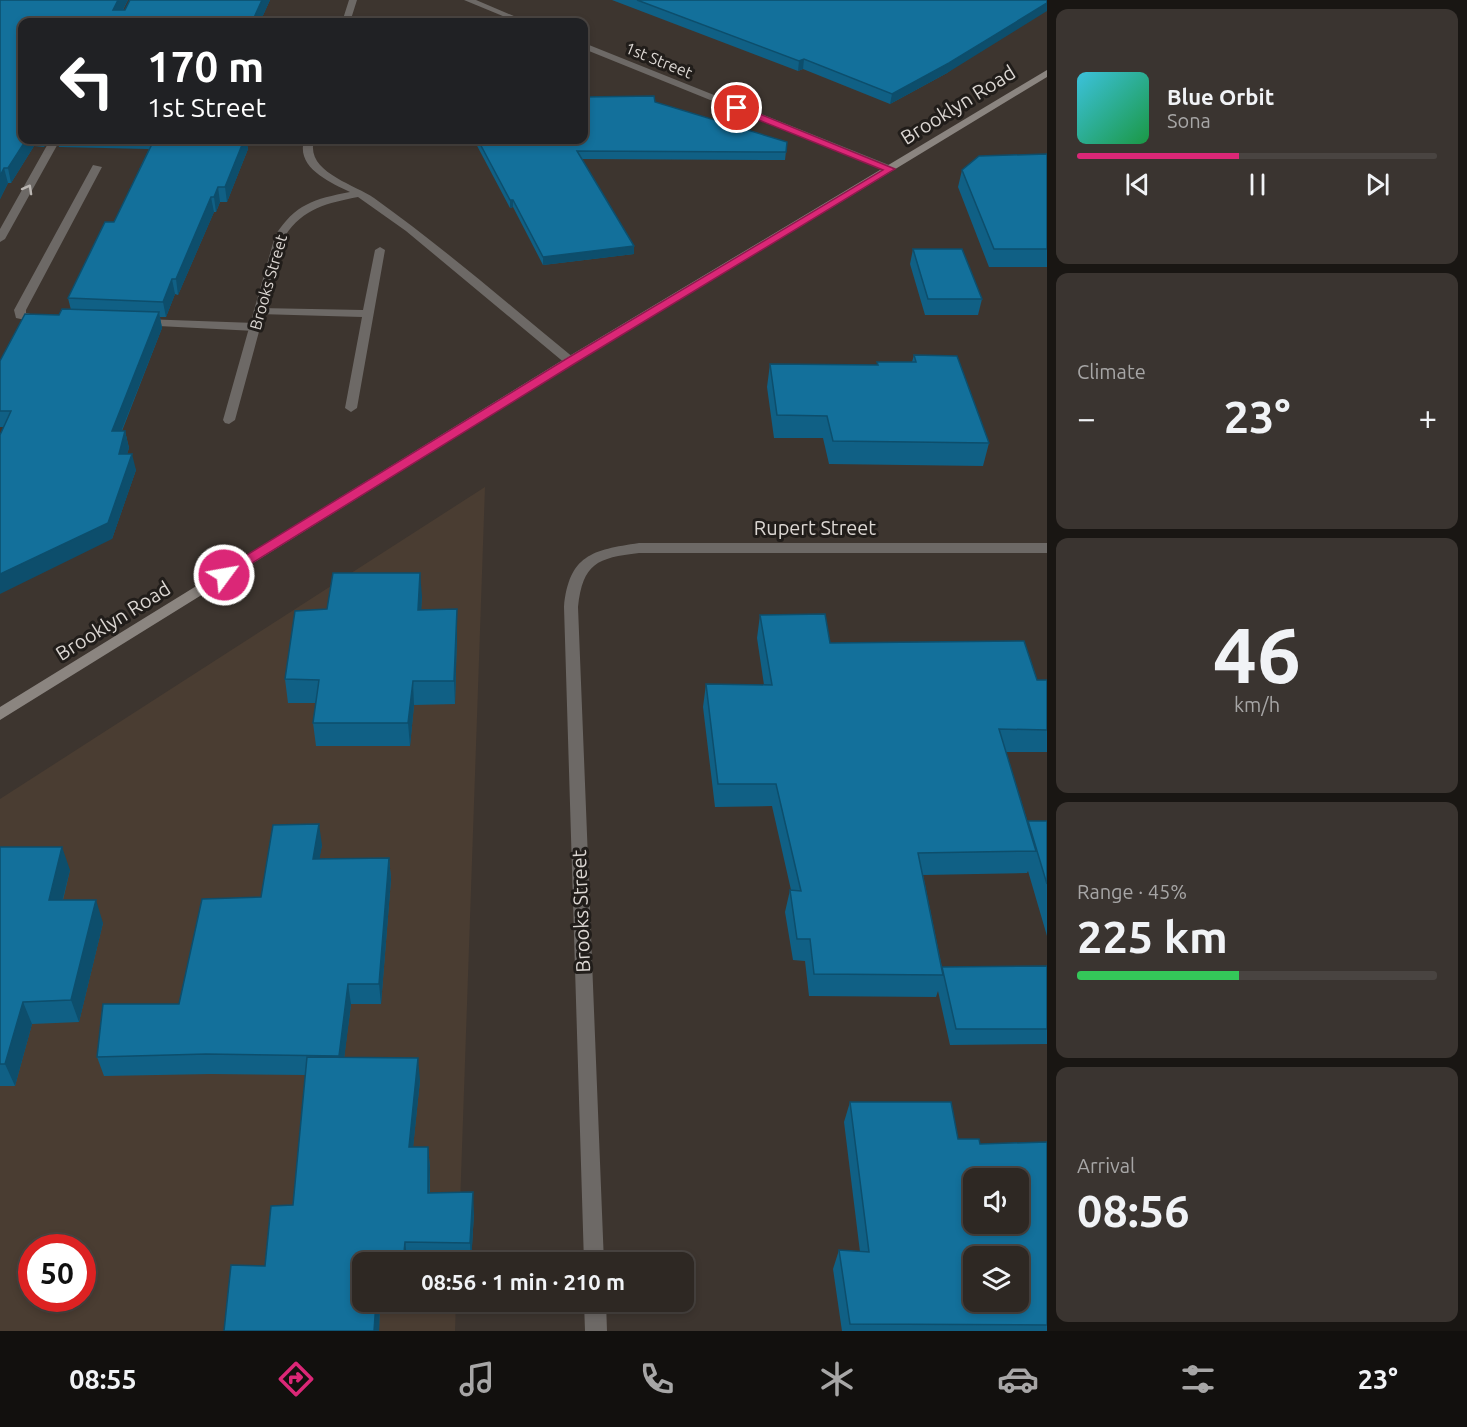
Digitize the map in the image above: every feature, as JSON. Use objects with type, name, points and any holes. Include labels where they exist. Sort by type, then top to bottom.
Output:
[{"type":"main road","name":"Brooklyn Road","points":[[0,714],[570,361],[1047,73]]},
{"type":"street","points":[[347,18],[353,0]]},
{"type":"street","points":[[468,0],[514,18]]},
{"type":"street","name":"1st Street","points":[[588,48],[890,169]]},
{"type":"street","points":[[0,239],[53,144]]},
{"type":"street","points":[[307,144],[309,159],[317,168],[334,180],[360,193],[419,236],[570,361]]},
{"type":"street","points":[[53,320],[29,319],[20,316],[20,310],[97,167]]},
{"type":"street","name":"Brooks Street","points":[[230,420],[280,236],[288,220],[300,210],[317,203],[360,193]]},
{"type":"street","points":[[351,408],[380,250]]},
{"type":"street","points":[[259,311],[369,314]]},
{"type":"street","points":[[136,323],[255,327]]},
{"type":"street","name":"Rupert Street","points":[[587,563],[602,555],[639,548],[1047,548]]},
{"type":"street","name":"Brooks Street","points":[[587,563],[574,582],[571,607],[594,1252]]},
{"type":"street","points":[[595,1312],[596,1331]]},
{"type":"shaded area","points":[[485,487],[458,1252],[352,1252],[352,1312],[456,1312],[455,1331],[0,1331],[0,799]]},
{"type":"building","points":[[0,0],[118,0],[113,10],[125,10],[130,0],[262,0],[254,18],[18,18],[18,144],[23,144],[0,176]]},
{"type":"building","points":[[637,0],[1047,0],[1047,3],[949,63],[892,94],[804,59],[799,61]]},
{"type":"building","points":[[654,96],[655,102],[787,142],[786,152],[577,151],[634,246],[543,257],[480,144],[588,144],[588,97]]},
{"type":"building","points":[[152,144],[242,144],[225,187],[218,187],[214,197],[211,197],[176,279],[172,279],[163,302],[68,298],[105,222],[114,222]]},
{"type":"building","points":[[1047,154],[1047,249],[994,249],[962,170],[979,156]]},
{"type":"building","points":[[913,249],[962,249],[982,299],[928,299]]},
{"type":"building","points":[[62,309],[159,312],[112,431],[125,431],[119,454],[132,454],[108,523],[0,574],[0,435],[11,411],[0,411],[0,361],[25,314],[59,315]]},
{"type":"building","points":[[914,355],[957,356],[989,443],[833,441],[827,416],[777,415],[770,364],[878,365],[877,362],[916,362]]},
{"type":"building","points":[[333,573],[420,573],[418,610],[457,609],[454,681],[413,681],[408,723],[313,723],[319,680],[285,679],[295,611],[327,609]]},
{"type":"building","points":[[825,614],[830,643],[1024,641],[1037,680],[1047,680],[1047,730],[999,729],[1036,851],[918,853],[943,975],[814,974],[810,939],[797,939],[790,890],[801,891],[776,784],[718,784],[706,684],[772,685],[760,615]]},
{"type":"building","points":[[1028,821],[1047,821],[1047,884]]},
{"type":"building","points":[[319,824],[313,859],[389,858],[379,984],[348,984],[339,1056],[206,1054],[97,1057],[103,1004],[179,1004],[202,899],[261,897],[273,825]]},
{"type":"building","points":[[0,847],[62,847],[49,900],[96,900],[71,1000],[23,1002],[5,1064],[0,1064]]},
{"type":"building","points":[[1047,966],[1047,1029],[956,1029],[942,967]]},
{"type":"building","points":[[307,1057],[418,1058],[409,1147],[428,1147],[428,1193],[473,1192],[470,1243],[405,1242],[404,1252],[352,1252],[352,1312],[375,1312],[374,1331],[224,1331],[231,1265],[265,1266],[271,1206],[293,1205]]},
{"type":"building","points":[[850,1102],[951,1102],[958,1139],[979,1139],[980,1144],[1047,1142],[1047,1325],[850,1324],[839,1250],[869,1252]]},
{"type":"route","points":[[224,575],[570,361],[890,169],[737,108]]}]
